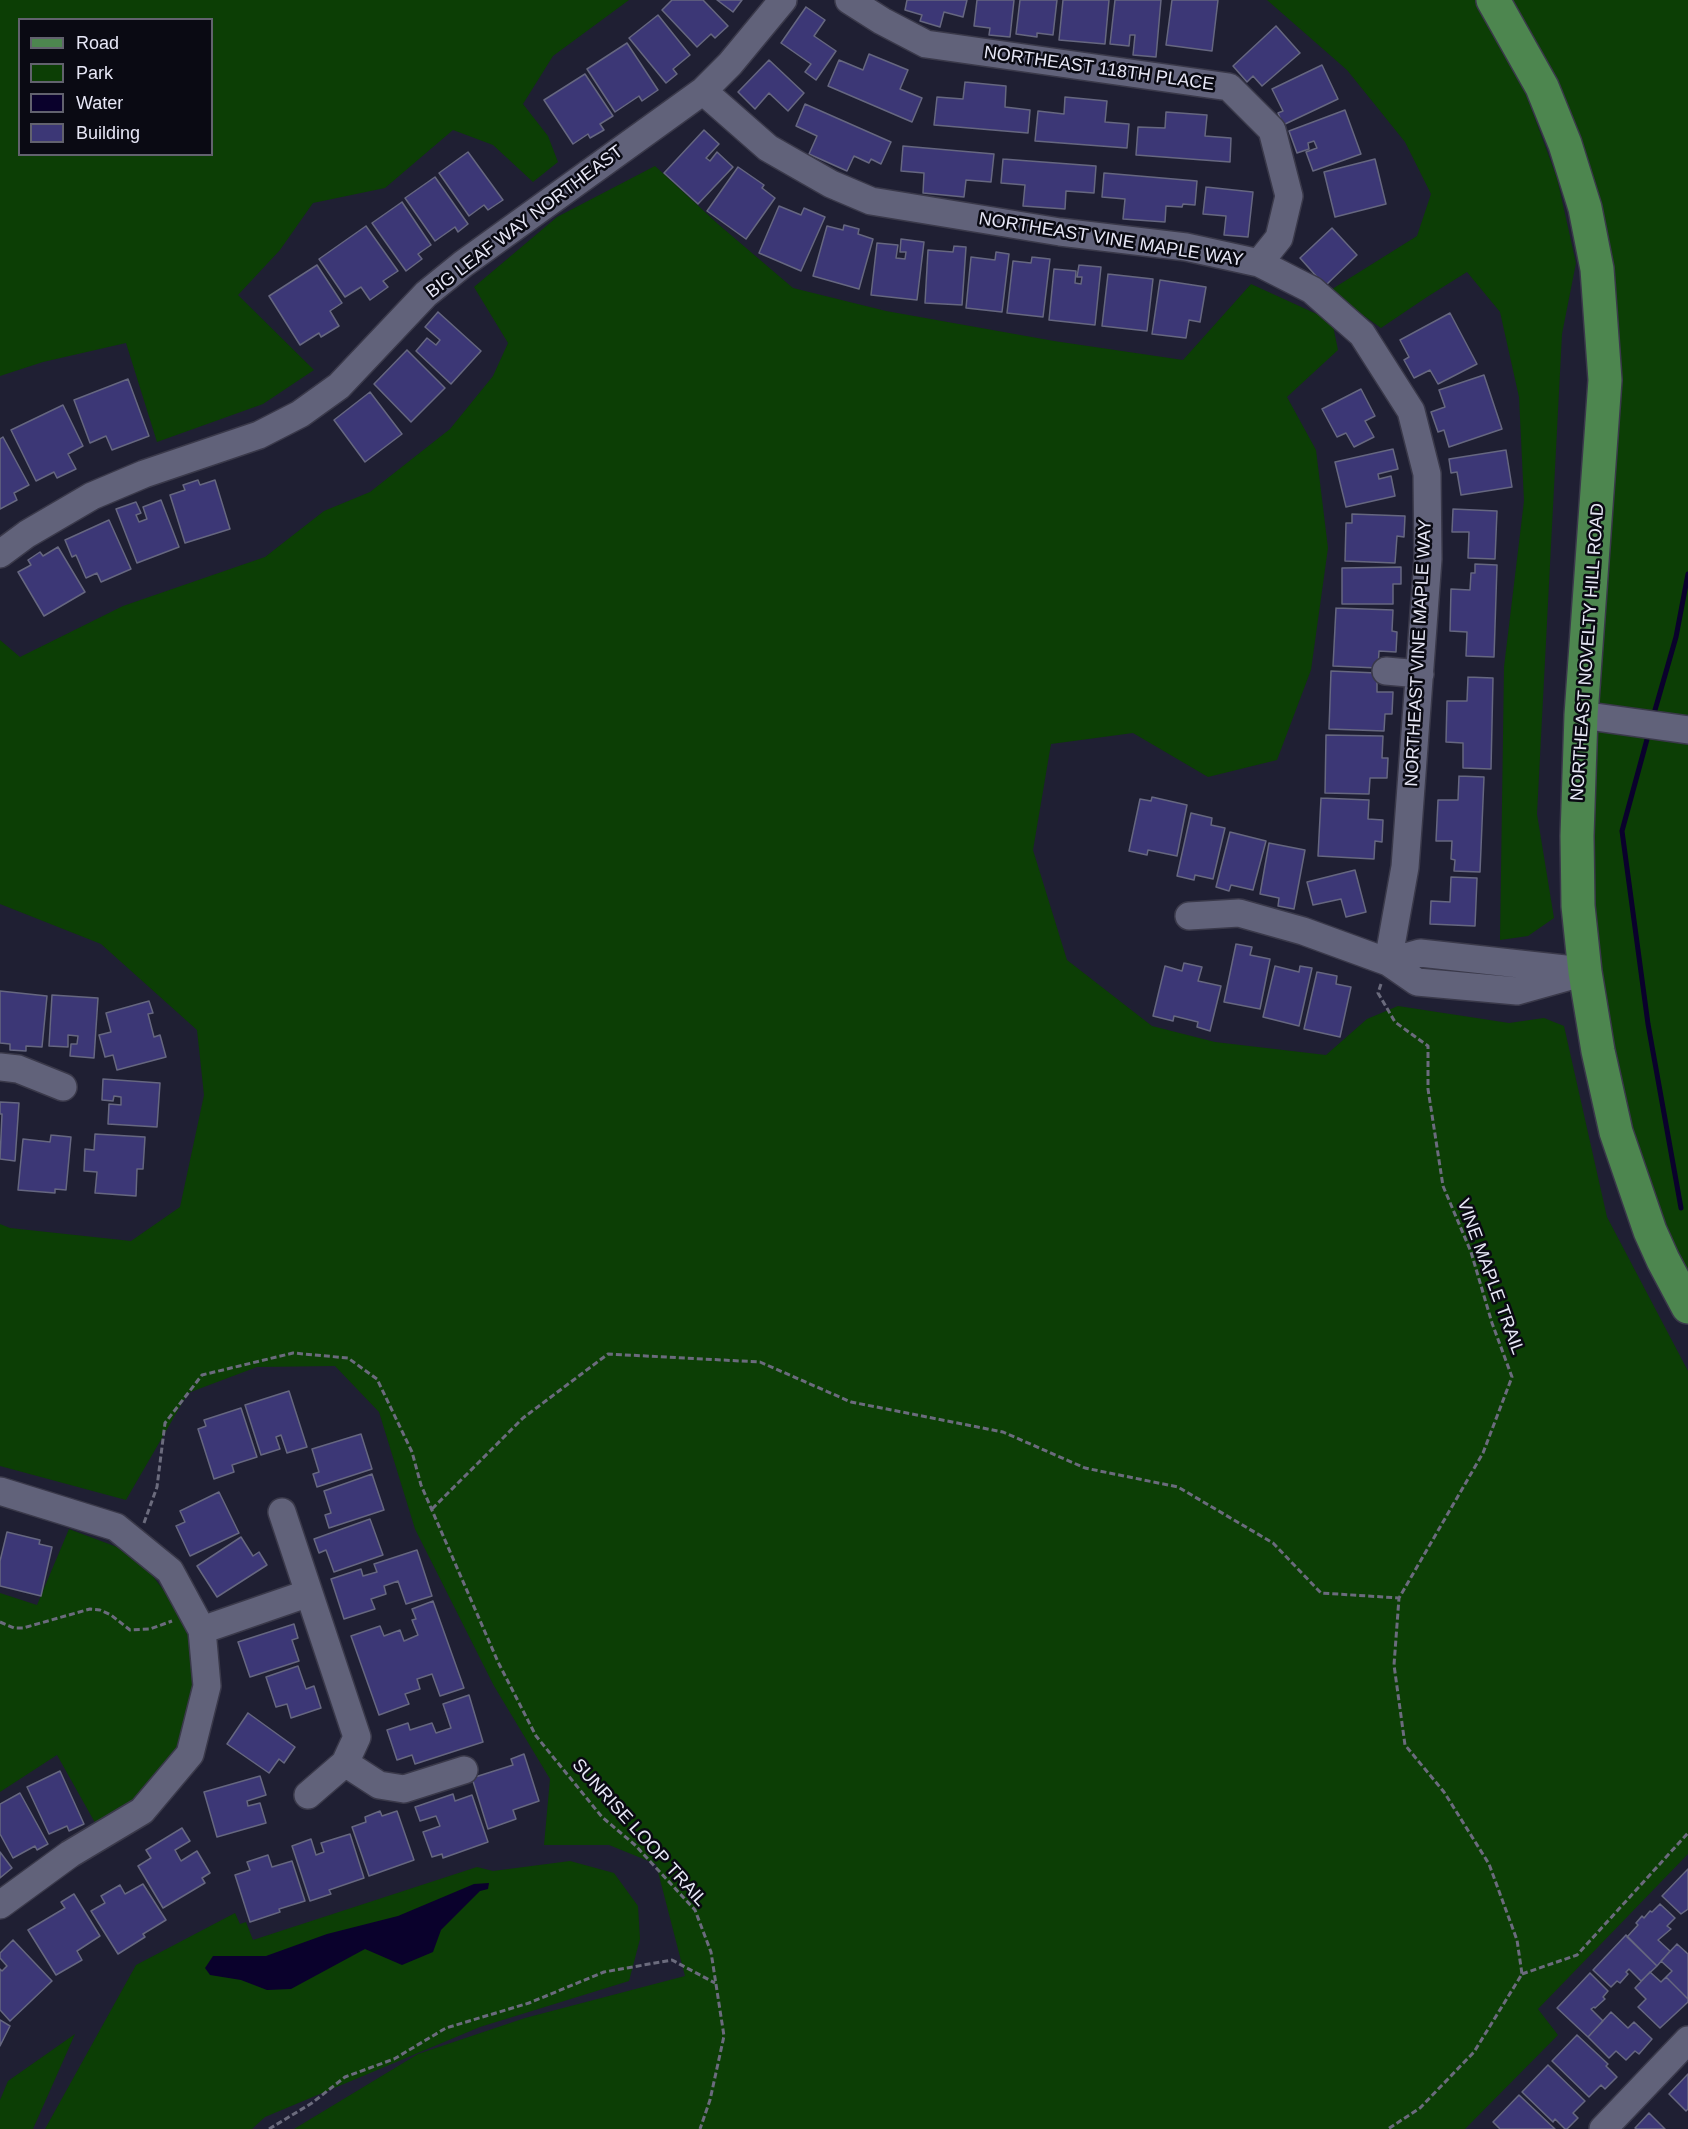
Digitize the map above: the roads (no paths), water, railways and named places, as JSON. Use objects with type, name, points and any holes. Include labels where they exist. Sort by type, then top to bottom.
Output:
[{"type":"main road","name":"NORTHEAST NOVELTY HILL ROAD","points":[[1493,0],[1542,87],[1565,144],[1585,208],[1597,268],[1605,380],[1581,715],[1577,894],[1585,972],[1598,1051],[1616,1132],[1650,1231],[1688,1306]]},
{"type":"street","name":"BIG LEAF WAY NORTHEAST","points":[[0,554],[27,534],[92,496],[144,474],[259,435],[300,414],[339,386],[426,294],[463,264],[703,92],[730,64],[783,0]]},
{"type":"street","name":"NORTHEAST 118TH PLACE","points":[[849,0],[882,21],[926,44],[1229,87],[1272,130],[1289,196],[1279,238],[1259,262]]},
{"type":"street","name":"NORTHEAST VINE MAPLE WAY","points":[[703,92],[768,148],[831,184],[871,201],[1060,232],[1186,247],[1259,262],[1312,290],[1362,334],[1411,411],[1427,474],[1428,559],[1405,867],[1388,962]]},
{"type":"street","points":[[1386,671],[1420,674]]},
{"type":"street","points":[[1581,715],[1688,730]]},
{"type":"street","points":[[1189,916],[1239,913],[1304,931],[1388,962],[1417,982],[1517,991],[1585,972]]},
{"type":"street","points":[[0,1067],[18,1069],[63,1087]]},
{"type":"street","points":[[0,1491],[116,1527],[170,1571],[198,1621],[207,1686],[190,1754],[142,1811],[70,1854],[0,1905]]},
{"type":"street","points":[[282,1512],[357,1737],[345,1763],[308,1795]]},
{"type":"street","points":[[198,1621],[309,1593]]},
{"type":"street","points":[[345,1763],[378,1785],[404,1789],[464,1770]]},
{"type":"street","points":[[1603,2129],[1688,2040]]},
{"type":"water","points":[[489,1883],[488,1889],[480,1891],[441,1930],[433,1952],[402,1965],[365,1949],[291,1989],[267,1990],[241,1980],[210,1975],[205,1968],[213,1956],[266,1956],[327,1934],[398,1916],[474,1884]]},
{"type":"waterway","points":[[1653,717],[1676,637],[1688,574]]},
{"type":"waterway","points":[[1649,732],[1622,831],[1648,1024],[1681,1208]]}]
